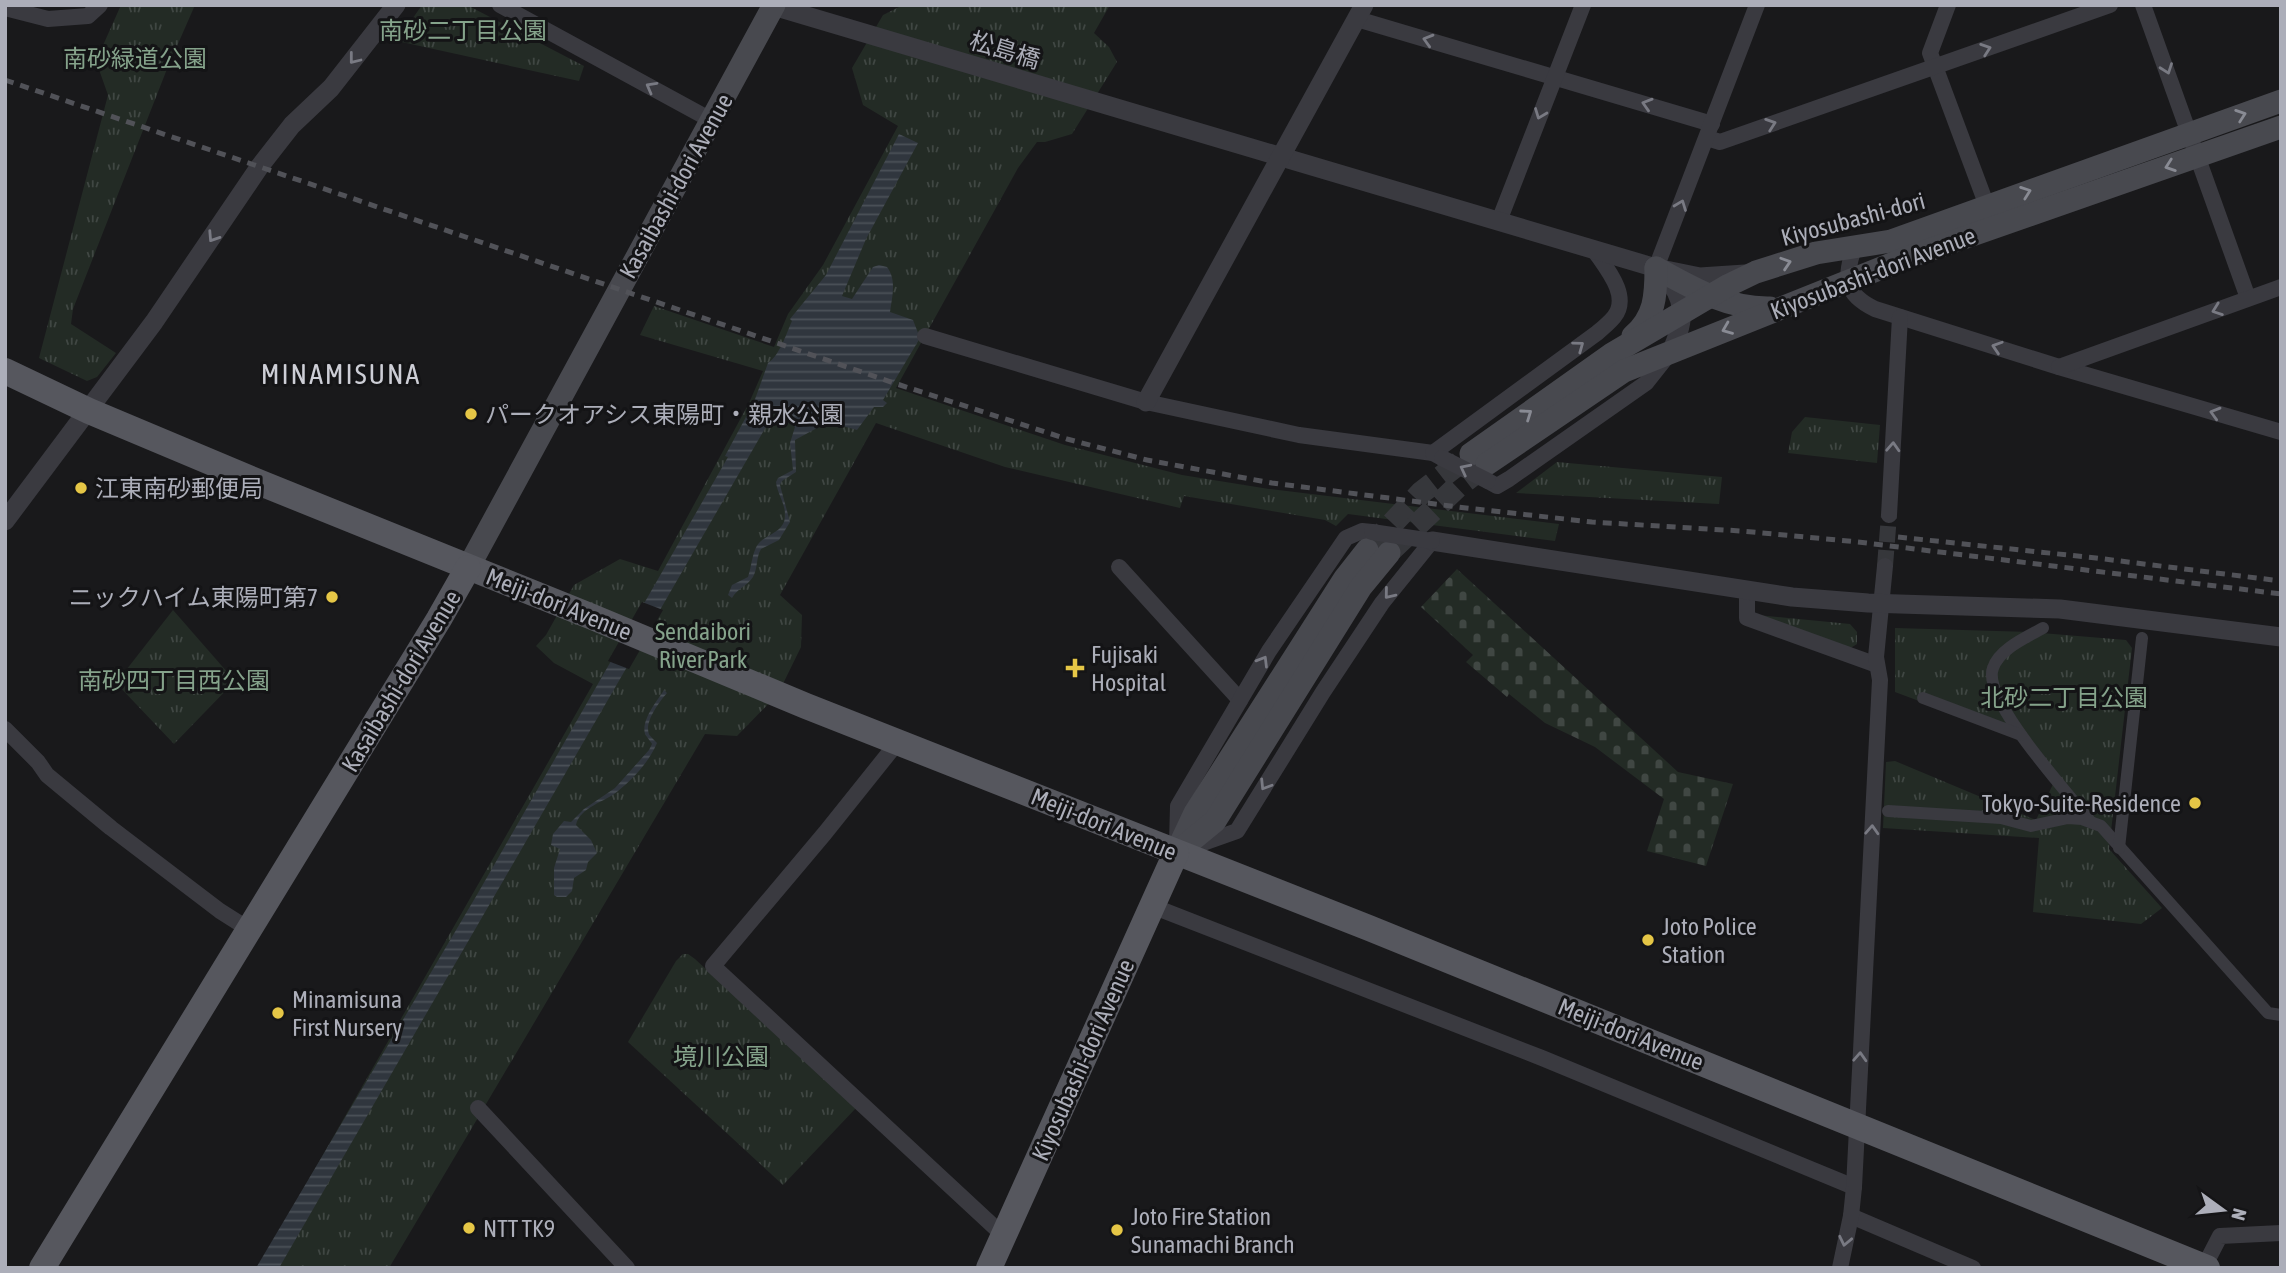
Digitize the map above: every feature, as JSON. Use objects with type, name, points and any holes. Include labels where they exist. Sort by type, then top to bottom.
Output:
[{"type":"main road","name":"Kasaibashi-dori Avenue","points":[[42,1268],[468,568],[773,5]]},
{"type":"main road","name":"Kiyosubashi-dori","points":[[1482,466],[1612,354],[1756,272],[1816,253],[1891,241],[2281,101]]},
{"type":"main road","name":"Kiyosubashi-dori Avenue","points":[[1482,466],[1624,371],[1909,257],[2281,127]]},
{"type":"main road","points":[[1612,354],[1643,328],[1651,314],[1656,293],[1656,268],[1710,296],[1751,309],[1782,307]]},
{"type":"main road","name":"Meiji-dori Avenue","points":[[5,371],[89,411],[806,706],[2206,1267]]},
{"type":"main road","name":"Kiyosubashi-dori Avenue","points":[[989,1268],[1176,853],[1215,821],[1361,587],[1376,545]]},
{"type":"street","points":[[5,8],[48,19],[88,16],[100,5]]},
{"type":"street","points":[[5,521],[89,411],[206,248],[260,166],[292,125],[331,88],[396,5]]},
{"type":"street","points":[[500,5],[711,120]]},
{"type":"street","name":"松島橋","points":[[773,5],[1656,268],[1700,277],[1724,277],[1756,272]]},
{"type":"street","points":[[1499,221],[1583,5]]},
{"type":"street","points":[[1671,352],[1681,326],[1681,303],[1674,285],[1656,268],[1757,5]]},
{"type":"street","points":[[1948,5],[1930,53],[1987,206]]},
{"type":"street","points":[[1146,402],[1360,12],[1555,76],[1709,131],[1720,142],[2110,5]]},
{"type":"street","points":[[2143,5],[2248,299]]},
{"type":"street","points":[[1854,248],[1848,266],[1847,282],[1857,300],[1900,317],[2059,367],[2281,432]]},
{"type":"street","points":[[1437,456],[1597,333],[1615,316],[1620,304],[1618,287],[1594,250]]},
{"type":"street","points":[[2059,367],[2281,287]]},
{"type":"street","points":[[1889,515],[1900,317]]},
{"type":"street","points":[[925,336],[1146,402],[1299,435],[1437,456],[1482,466]]},
{"type":"street","points":[[1432,541],[1382,603],[1237,831],[1176,853],[1178,806],[1276,640],[1346,538],[1362,531],[1376,545],[1432,541],[1792,597],[1882,604],[2060,610],[2281,637]]},
{"type":"street","points":[[1119,566],[1240,700]]},
{"type":"street","points":[[1840,1268],[1854,1187],[1880,680],[1876,657],[1885,566]]},
{"type":"street","points":[[1747,590],[1747,618],[1877,665]]},
{"type":"street","points":[[2043,628],[1998,658],[1991,674],[1998,699],[2021,735],[2090,821]]},
{"type":"street","points":[[2119,848],[2142,638]]},
{"type":"street","points":[[1923,698],[2021,735]]},
{"type":"street","points":[[5,729],[38,762],[47,775],[111,828],[250,930]]},
{"type":"street","points":[[897,743],[713,966],[1004,1236]]},
{"type":"street","points":[[1888,811],[2001,818],[2031,826],[2068,818],[2090,821],[2101,826],[2268,1013],[2281,1015]]},
{"type":"street","points":[[1152,906],[1542,1058],[1854,1187]]},
{"type":"street","points":[[478,1108],[627,1268]]},
{"type":"street","points":[[1851,1216],[1973,1268]]},
{"type":"street","points":[[2206,1267],[2220,1236],[2281,1233]]},
{"type":"green space","name":"南砂緑道公園","points":[[121,5],[195,5],[167,69],[73,309],[71,324],[116,353],[97,377],[87,381],[39,358],[108,95],[96,61]]},
{"type":"green space","name":"南砂二丁目公園","points":[[422,5],[467,5],[584,66],[579,81],[397,41]]},
{"type":"green space","name":"Sendaibori River Park","points":[[903,5],[1110,5],[1094,33],[1109,47],[1117,62],[1072,134],[1037,142],[1018,168],[896,388],[1065,445],[1182,475],[1269,489],[1559,524],[1555,541],[1348,514],[1336,526],[1325,520],[1184,496],[1180,508],[1005,467],[876,423],[780,595],[802,615],[801,647],[778,694],[737,736],[705,734],[389,1268],[258,1268],[593,684],[554,663],[536,646],[546,635],[574,585],[620,559],[658,571],[749,403],[763,371],[640,335],[654,306],[774,347],[788,314],[823,265],[898,126],[863,105],[852,68],[883,15]]},
{"type":"green space","points":[[1805,417],[1880,425],[1877,463],[1788,453],[1792,432]]},
{"type":"green space","points":[[1557,462],[1722,477],[1719,504],[1516,493]]},
{"type":"green space","points":[[1457,569],[1678,772],[1733,784],[1706,866],[1647,851],[1664,799],[1595,747],[1545,723],[1509,694],[1507,697],[1466,662],[1473,655],[1421,607]]},
{"type":"green space","name":"南砂四丁目西公園","points":[[173,610],[235,681],[174,744],[116,683]]},
{"type":"green space","points":[[1757,615],[1850,624],[1857,632],[1857,644],[1849,649]]},
{"type":"green space","name":"北砂二丁目公園","points":[[1895,628],[2030,632],[2126,640],[2132,648],[2109,849],[2162,908],[2141,924],[2033,912],[2039,838],[1883,828],[1886,762],[1895,761],[2036,820],[2054,782],[2018,738],[1895,692]]},
{"type":"green space","name":"境川公園","points":[[683,954],[695,959],[856,1108],[783,1185],[628,1042],[676,961]]},
{"type":"shaded area","points":[[899,134],[918,143],[866,239],[842,296],[852,299],[873,267],[887,267],[893,283],[890,312],[913,320],[920,338],[883,400],[887,403],[883,407],[874,407],[857,430],[828,422],[795,440],[796,472],[780,485],[790,522],[779,540],[761,549],[753,577],[732,598],[728,595],[732,585],[748,577],[758,544],[777,530],[785,519],[784,506],[776,482],[778,478],[793,470],[790,443],[795,427],[774,413],[279,1268],[256,1268],[478,893],[728,457],[725,456],[754,402],[768,363],[782,344],[792,321],[790,319],[826,275]]},
{"type":"shaded area","points":[[664,690],[667,693],[653,712],[648,729],[657,743],[654,750],[641,769],[624,786],[588,809],[578,819],[576,825],[591,840],[597,853],[588,862],[586,870],[574,878],[572,891],[566,897],[557,897],[554,895],[554,868],[560,849],[551,845],[553,834],[564,821],[571,822],[584,809],[615,788],[649,750],[652,744],[645,734],[645,723]]},
{"type":"pier","points":[[642,602],[663,610],[629,669],[608,661]]},
{"type":"tunnel","points":[[1369,548],[1422,492],[1471,454]]},
{"type":"tunnel","points":[[1391,550],[1457,487],[1487,464]]},
{"type":"tunnel","points":[[1885,566],[1889,515]]},
{"type":"railway","points":[[5,80],[897,384],[1067,439],[1147,460],[1272,483],[1466,508],[1592,522],[1741,531],[1858,542],[2281,594]]},
{"type":"railway","points":[[1898,537],[2281,581]]},
{"type":"place","name":"パークオアシス東陽町・親水公園","points":[[471,414]]},
{"type":"place","name":"江東南砂郵便局","points":[[81,488]]},
{"type":"place","name":"ニックハイム東陽町第7","points":[[332,597]]},
{"type":"place","name":"Fujisaki Hospital","points":[[1075,668]]},
{"type":"place","name":"Tokyo-Suite-Residence","points":[[2195,803]]},
{"type":"place","name":"Joto Police Station","points":[[1648,940]]},
{"type":"place","name":"Minamisuna First Nursery","points":[[278,1013]]},
{"type":"place","name":"NTT TK9","points":[[469,1228]]},
{"type":"place","name":"Joto Fire Station Sunamachi Branch","points":[[1117,1230]]},
{"type":"district","name":"MINAMISUNA","points":[[341,374]]}]
